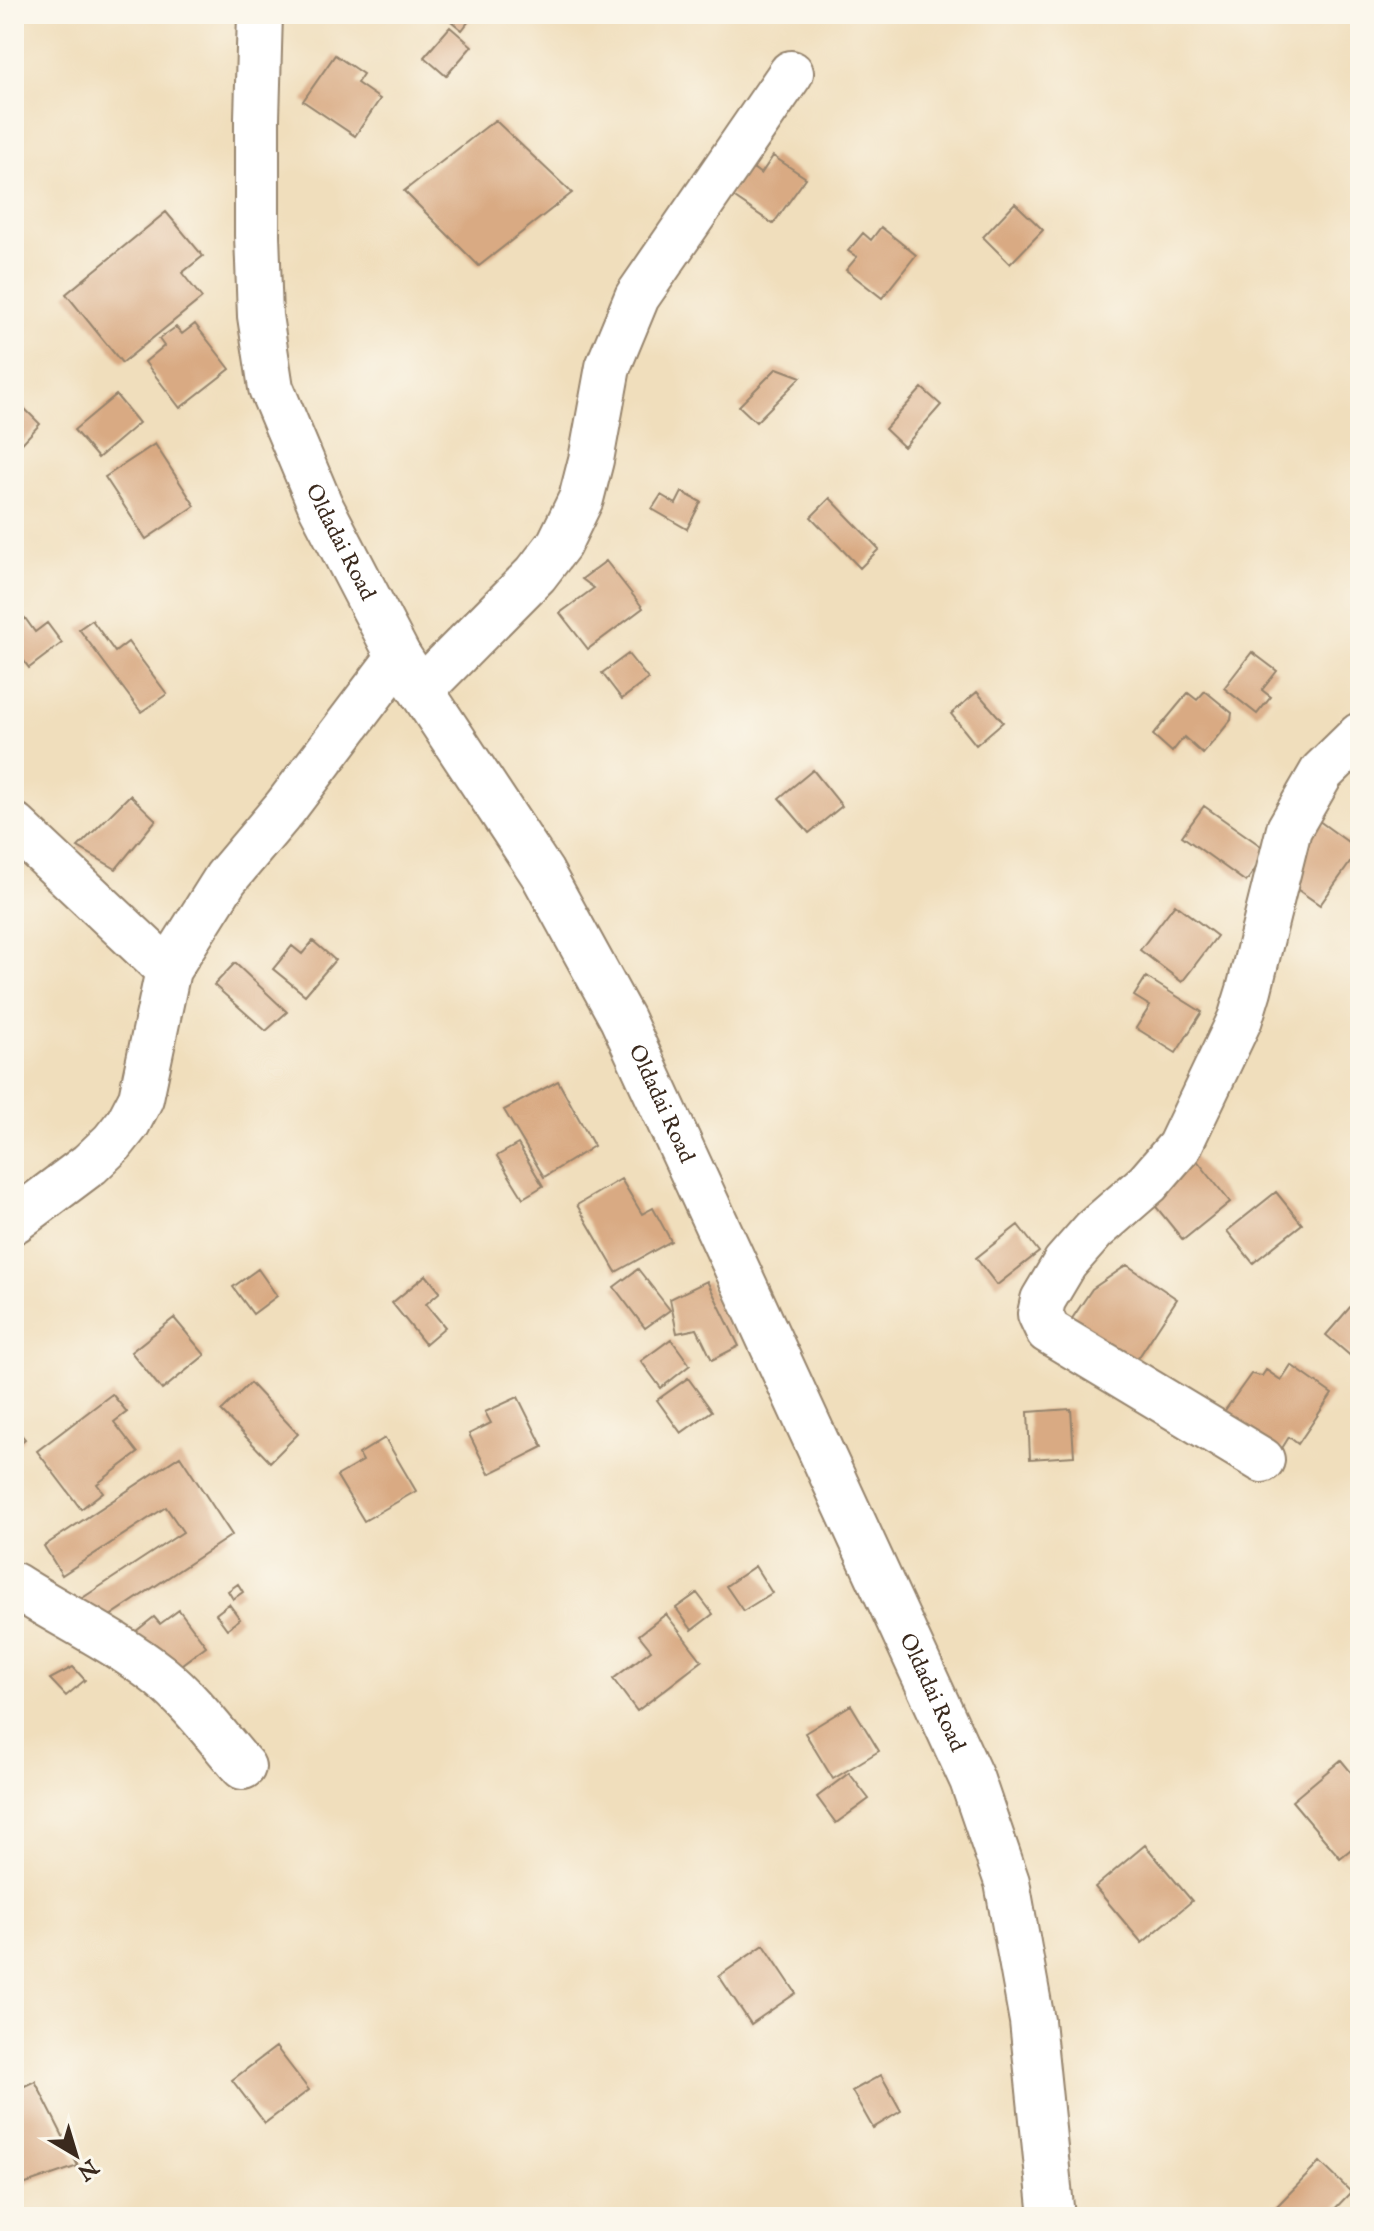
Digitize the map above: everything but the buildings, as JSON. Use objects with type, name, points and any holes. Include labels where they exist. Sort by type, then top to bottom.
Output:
[{"type":"street","name":"Oldadai Road","points":[[260,14],[257,248],[260,316],[271,388],[321,507],[410,673],[542,873],[622,1019],[972,1780],[1007,1882],[1032,2021],[1052,2217]]},
{"type":"street","points":[[14,1221],[90,1164],[128,1123],[141,1098],[168,970],[226,878],[285,808],[410,673],[536,574],[559,544],[581,499],[608,367],[637,297],[791,73]]},
{"type":"street","points":[[1262,1460],[1048,1331],[1040,1314],[1043,1300],[1080,1244],[1148,1183],[1179,1147],[1240,1019],[1289,829],[1322,772],[1360,735]]},
{"type":"street","points":[[14,825],[168,970]]},
{"type":"street","points":[[14,1585],[159,1675],[183,1696],[243,1767]]}]
